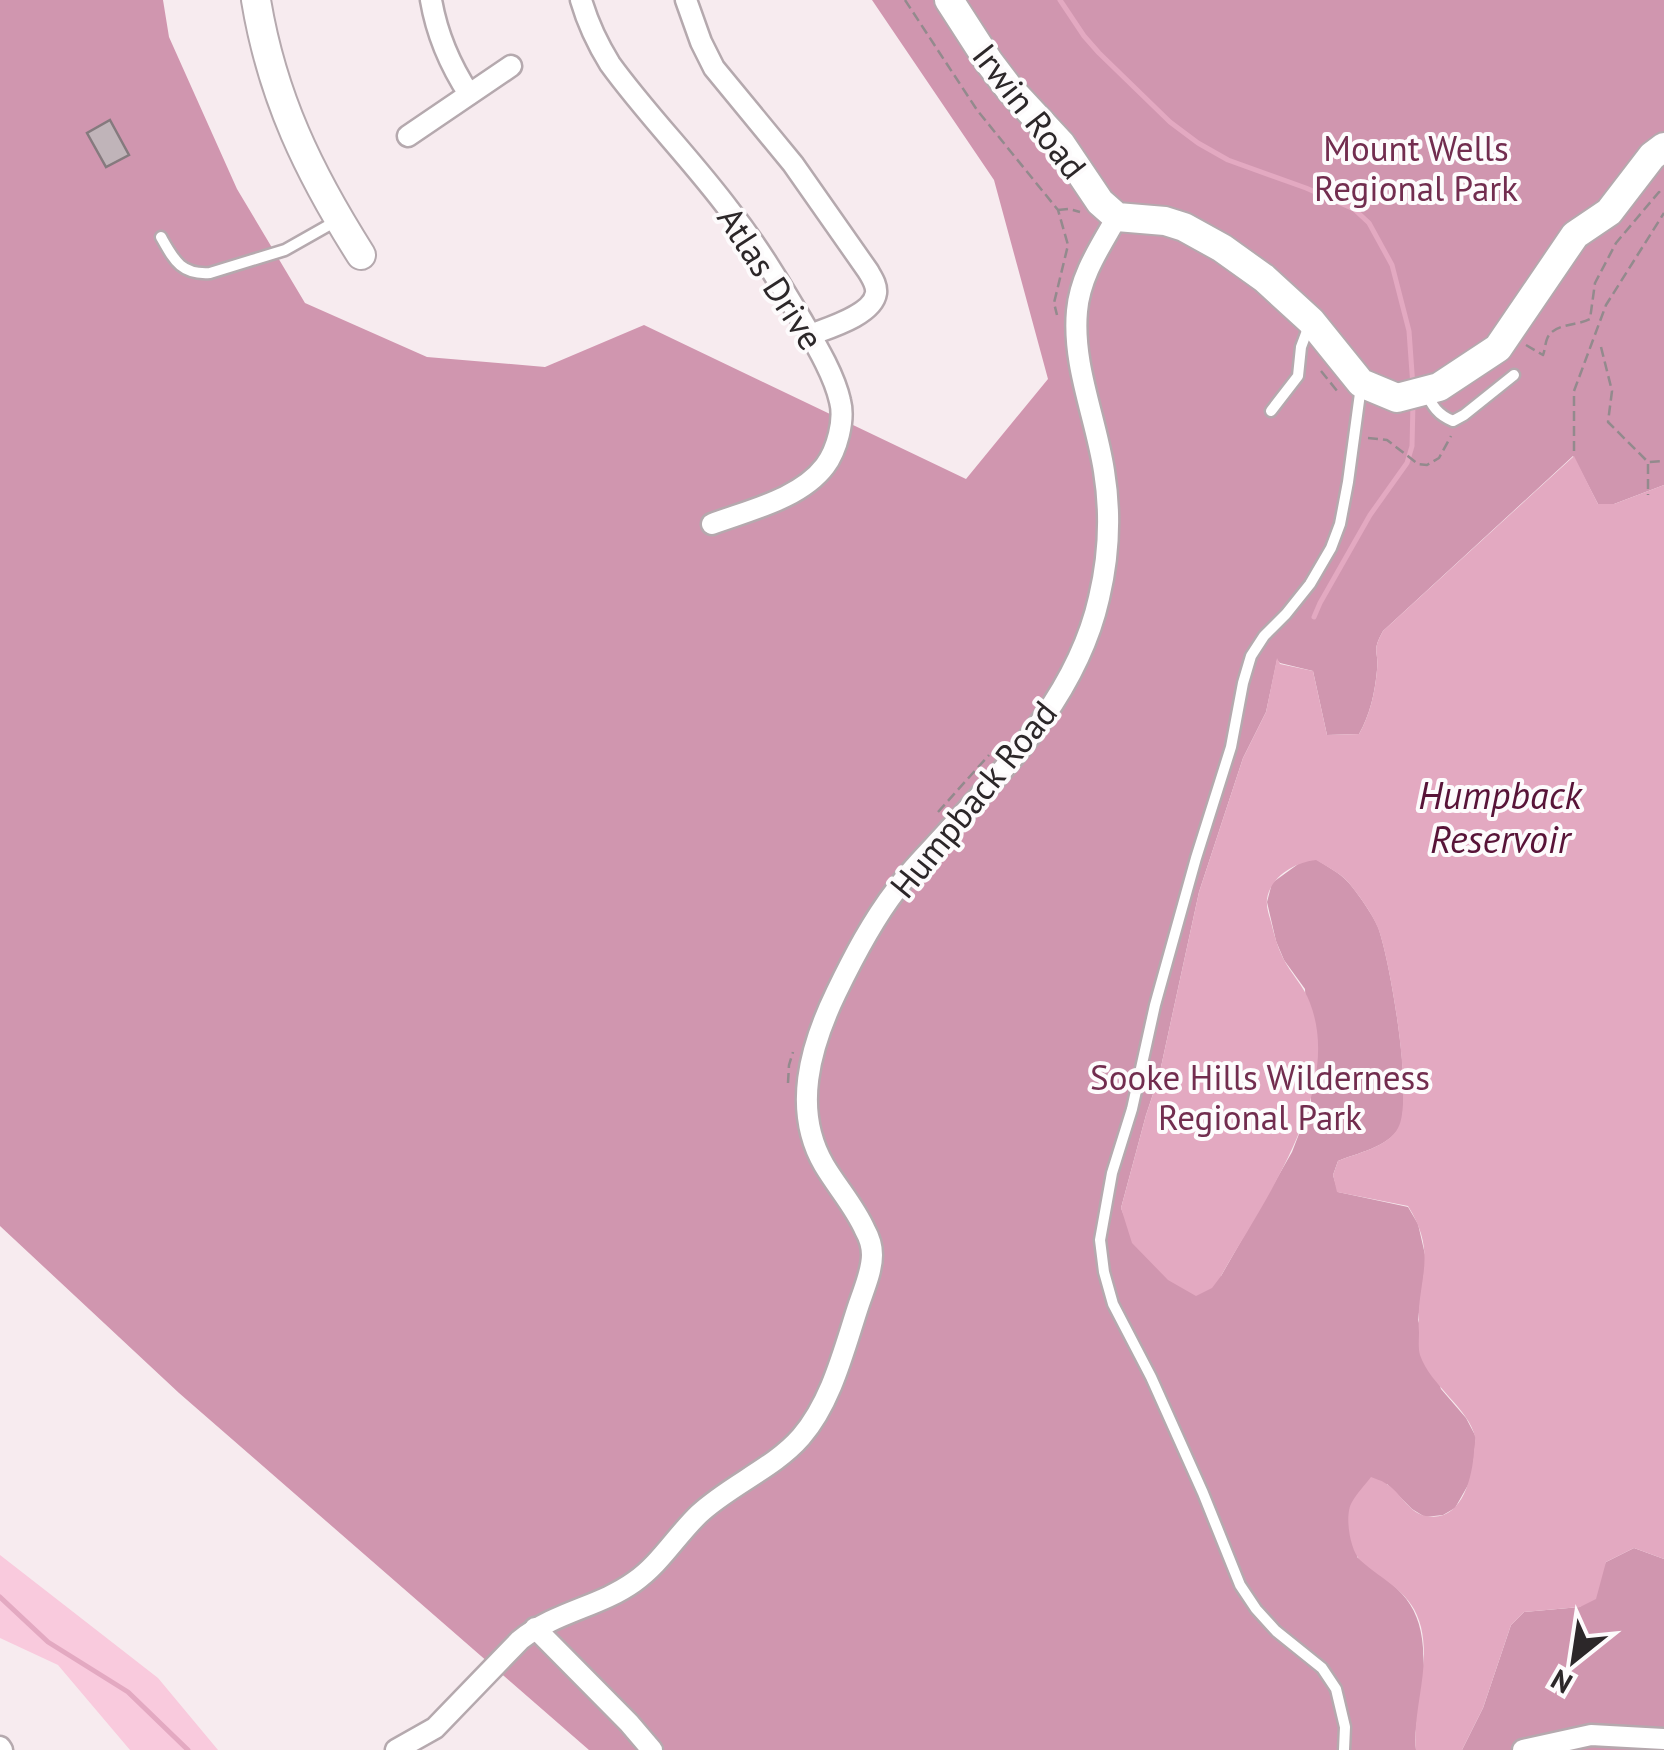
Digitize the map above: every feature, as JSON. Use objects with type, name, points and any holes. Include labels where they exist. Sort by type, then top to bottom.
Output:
[{"type":"street","points":[[256,0],[287,115],[311,172],[361,255]]},
{"type":"street","points":[[430,0],[442,43],[470,94]]},
{"type":"street","name":"Atlas Drive","points":[[582,0],[587,21],[610,64],[755,244],[810,335],[841,402],[836,442],[826,464],[811,480],[793,493],[712,524]]},
{"type":"street","points":[[686,0],[700,42],[714,68],[793,164],[875,285],[876,294],[868,308],[810,335]]},
{"type":"street","name":"Irwin Road","points":[[949,0],[1008,86],[1062,144],[1100,202],[1117,217]]},
{"type":"street","points":[[408,136],[511,66]]},
{"type":"street","points":[[1117,217],[1184,227],[1245,264],[1352,390],[1397,398],[1439,387],[1498,348],[1575,236],[1609,212],[1652,156],[1664,147]]},
{"type":"street","name":"Humpback Road","points":[[396,1750],[435,1728],[535,1628],[633,1583],[718,1496],[780,1457],[817,1414],[843,1353],[872,1254],[868,1234],[813,1141],[808,1120],[808,1074],[834,998],[878,917],[897,888],[1035,730],[1058,698],[1090,630],[1108,551],[1109,512],[1078,341],[1077,314],[1091,262],[1117,217]]},
{"type":"street","points":[[535,1628],[652,1750]]},
{"type":"street","points":[[1523,1750],[1590,1735],[1664,1739]]},
{"type":"lane","points":[[161,237],[180,266],[196,274],[210,273],[285,250],[338,220]]},
{"type":"lane","points":[[1271,410],[1298,376],[1306,334]]},
{"type":"lane","points":[[1425,391],[1432,407],[1453,421],[1514,375]]},
{"type":"lane","points":[[1344,1750],[1345,1727],[1336,1690],[1322,1668],[1276,1631],[1240,1585],[1152,1377],[1113,1304],[1100,1240],[1112,1172],[1132,1109],[1155,1005],[1231,747],[1251,656],[1310,584],[1340,524],[1355,438],[1352,390]]},
{"type":"path","points":[[905,0],[977,110],[1058,210],[1068,245],[1054,303],[1057,314]]},
{"type":"path","points":[[1514,375],[1517,350],[1526,345],[1543,355],[1551,332],[1590,319],[1595,283],[1616,242],[1659,192],[1664,196]]},
{"type":"path","points":[[1574,451],[1574,391],[1606,305],[1664,213]]},
{"type":"path","points":[[1306,334],[1328,383],[1352,390]]},
{"type":"path","points":[[1601,346],[1612,392],[1608,422],[1648,462],[1648,495]]},
{"type":"path","points":[[1355,438],[1387,440],[1418,464],[1427,465],[1439,458],[1455,430],[1453,421]]},
{"type":"path","points":[[1648,462],[1664,460]]},
{"type":"path","points":[[940,810],[992,752]]},
{"type":"path","points":[[794,1048],[787,1082],[789,1087],[806,1092]]},
{"type":"shaded area","points":[[0,1555],[158,1678],[218,1750],[130,1750],[58,1665],[0,1638]]},
{"type":"green space","name":"Mount Wells Regional Park","points":[[0,0],[163,0],[169,37],[237,189],[305,303],[427,357],[545,367],[644,325],[966,479],[1048,379],[994,180],[872,0],[1664,0],[1664,485],[1614,504],[1598,504],[1573,456],[1383,631],[1376,647],[1373,695],[1359,734],[1327,735],[1313,671],[1277,660],[1266,712],[1243,758],[1199,892],[1159,1076],[1121,1208],[1127,1223],[1221,1276],[1292,1152],[1311,1103],[1305,989],[1284,960],[1267,902],[1272,883],[1301,862],[1316,859],[1348,882],[1378,927],[1394,997],[1404,1089],[1403,1113],[1394,1135],[1380,1145],[1338,1161],[1333,1175],[1338,1192],[1408,1207],[1418,1224],[1426,1259],[1418,1320],[1441,1389],[1466,1418],[1476,1437],[1472,1478],[1455,1508],[1443,1515],[1425,1517],[1387,1484],[1357,1557],[1402,1594],[1421,1631],[1424,1672],[1416,1750],[589,1750],[179,1393],[0,1226]]},
{"type":"green space","points":[[1634,1548],[1664,1559],[1664,1750],[1462,1750],[1483,1708],[1511,1625],[1524,1612],[1580,1607],[1606,1562]]},
{"type":"water","name":"Humpback Reservoir","points":[[1574,456],[1598,504],[1614,504],[1664,485],[1664,1559],[1634,1548],[1606,1562],[1596,1599],[1580,1607],[1524,1612],[1511,1625],[1483,1708],[1462,1750],[1416,1750],[1424,1659],[1421,1627],[1404,1596],[1356,1555],[1348,1515],[1356,1495],[1371,1477],[1390,1487],[1420,1514],[1448,1513],[1467,1486],[1475,1438],[1466,1417],[1432,1377],[1420,1355],[1423,1240],[1408,1206],[1337,1192],[1333,1175],[1338,1161],[1380,1145],[1398,1128],[1403,1089],[1394,998],[1378,928],[1352,887],[1333,870],[1316,860],[1300,864],[1278,878],[1269,891],[1267,908],[1277,944],[1310,1003],[1318,1037],[1316,1072],[1308,1109],[1294,1145],[1212,1288],[1196,1296],[1168,1280],[1132,1243],[1121,1208],[1159,1076],[1199,892],[1243,758],[1266,712],[1277,658],[1280,664],[1313,671],[1327,735],[1359,734],[1373,695],[1376,647],[1383,631]]},
{"type":"building","points":[[110,120],[129,155],[106,167],[87,133]]},
{"type":"waterway","points":[[1060,0],[1099,53],[1170,122],[1198,143],[1228,160],[1354,209],[1369,223],[1392,265],[1409,331],[1413,387]]},
{"type":"waterway","points":[[1314,617],[1370,515],[1407,463],[1412,446],[1413,403]]},
{"type":"waterway","points":[[0,1597],[48,1642],[128,1692],[188,1750]]},
{"type":"park label","name":"Sooke Hills Wilderness Regional Park","points":[[1260,1097]]}]
